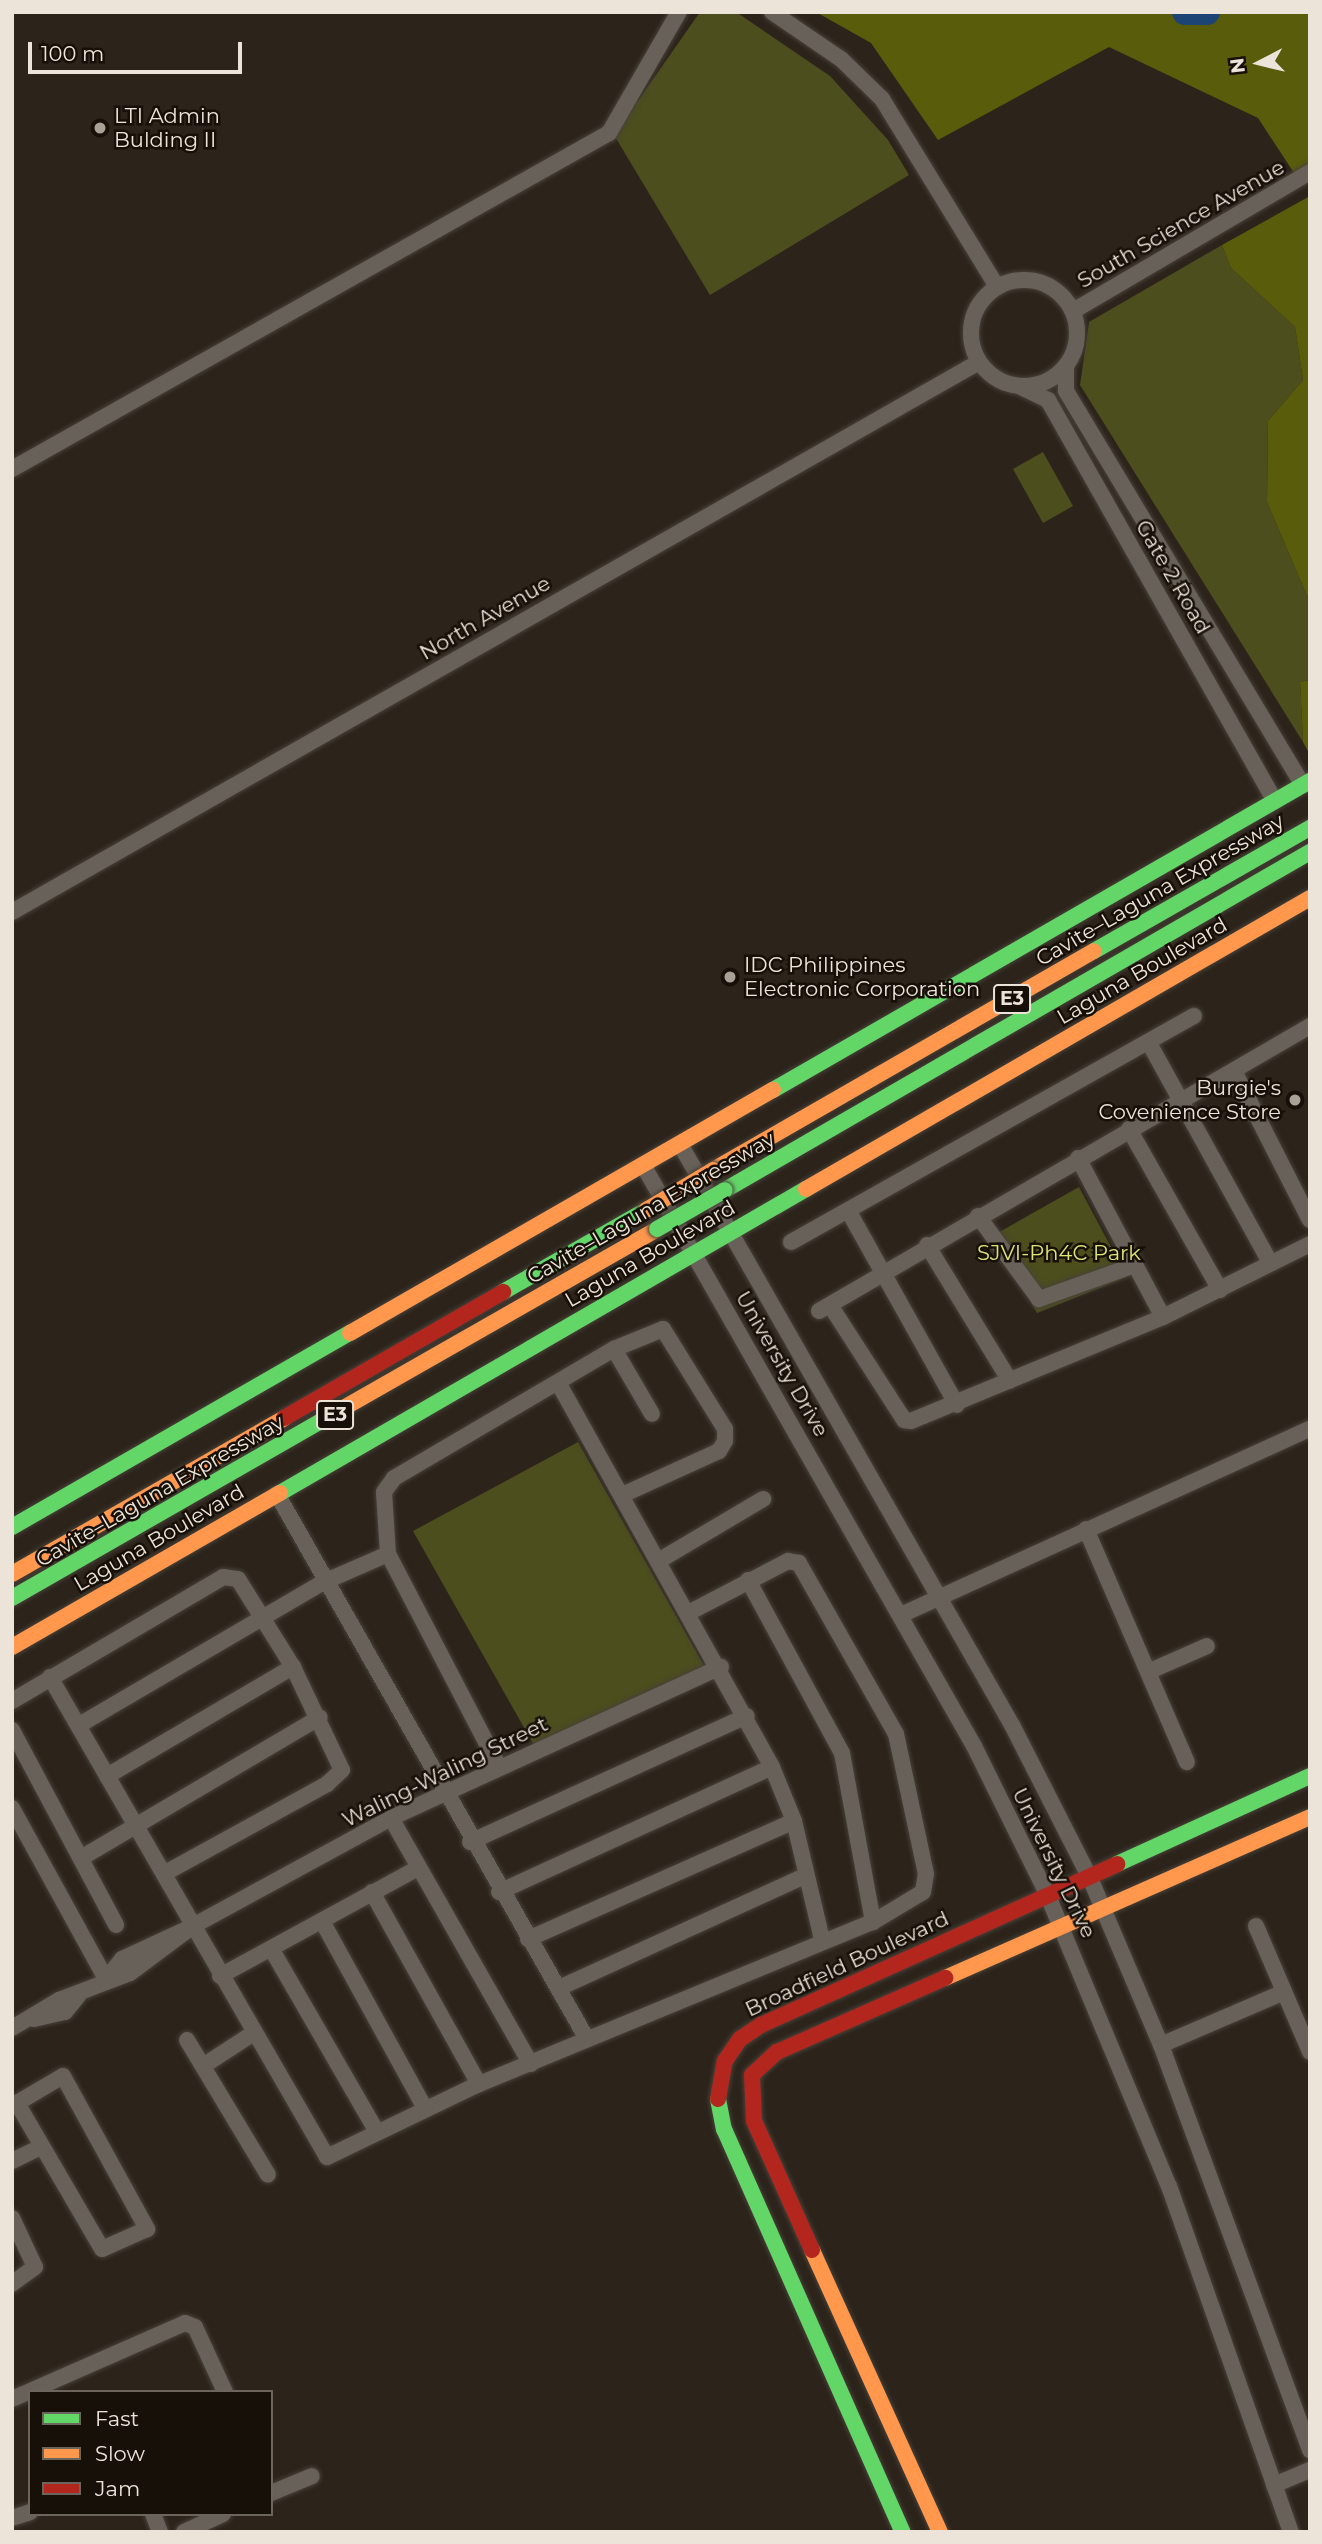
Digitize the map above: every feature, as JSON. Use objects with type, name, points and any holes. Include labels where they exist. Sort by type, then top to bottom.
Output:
[{"type":"main road","points":[[12,1527],[1306,783]]},
{"type":"main road","name":"Cavite–Laguna Expressway","points":[[12,1574],[1310,828]]},
{"type":"main road","name":"Cavite–Laguna Expressway","points":[[12,1598],[1310,852]]},
{"type":"main road","name":"Laguna Boulevard","points":[[12,1647],[1310,898]]},
{"type":"main road","name":"Broadfield Boulevard","points":[[903,2532],[728,2140],[717,2083],[731,2049],[750,2031],[1310,1776]]},
{"type":"main road","points":[[940,2532],[760,2134],[749,2086],[758,2065],[777,2052],[1061,1924],[1310,1817]]},
{"type":"street","points":[[12,470],[609,133],[679,12]]},
{"type":"street","points":[[772,12],[823,45],[882,99],[997,288]]},
{"type":"street","name":"South Science Avenue","points":[[1073,311],[1310,172]]},
{"type":"street","points":[[1036,281],[1058,292],[1073,311],[1077,344],[1066,367],[1046,383],[1020,387],[998,380],[979,362],[972,321],[997,288],[1036,281]]},
{"type":"street","name":"North Avenue","points":[[12,912],[979,362]]},
{"type":"street","name":"Gate 2 Road","points":[[1066,367],[1066,391],[1306,783]]},
{"type":"street","name":"Gate 2 Road","points":[[1020,387],[1048,400],[1275,801]]},
{"type":"street","points":[[791,1242],[849,1212],[1194,1016]]},
{"type":"street","points":[[1310,1026],[927,1245],[824,1308],[904,1420],[957,1405],[1163,1317],[1310,1244]]},
{"type":"street","points":[[1149,1043],[1271,1264]]},
{"type":"street","points":[[1234,1071],[1310,1220]]},
{"type":"street","points":[[1129,1129],[1220,1290]]},
{"type":"street","name":"University Drive","points":[[680,1144],[938,1596],[1090,1878],[1161,2045],[1310,2450]]},
{"type":"street","points":[[1078,1158],[1163,1317]]},
{"type":"street","name":"University Drive","points":[[643,1165],[901,1615],[1048,1896],[1169,2186],[1291,2532]]},
{"type":"street","points":[[849,1212],[957,1405]]},
{"type":"street","points":[[978,1216],[1039,1299],[1135,1265]]},
{"type":"street","points":[[927,1245],[1010,1381]]},
{"type":"street","points":[[499,1767],[388,1554],[384,1492],[394,1478],[560,1385],[614,1349],[657,1328],[666,1330],[725,1429],[719,1451],[622,1495]]},
{"type":"street","points":[[614,1349],[652,1414]]},
{"type":"street","points":[[560,1385],[690,1612],[772,1767],[794,1821],[822,1939]]},
{"type":"street","points":[[901,1615],[1310,1429]]},
{"type":"street","points":[[277,1494],[470,1842],[587,2039]]},
{"type":"street","points":[[660,1560],[764,1499]]},
{"type":"street","points":[[1086,1530],[1188,1762]]},
{"type":"street","points":[[79,1725],[324,1582],[388,1554]]},
{"type":"street","points":[[50,1677],[165,1873],[252,2034],[327,2157],[376,2130],[479,2084],[822,1939],[873,1922],[910,1905],[923,1892],[926,1874],[896,1734],[799,1563],[788,1561],[690,1612]]},
{"type":"street","points":[[12,1701],[223,1577],[238,1579],[260,1621],[293,1667],[342,1765],[338,1775],[165,1873]]},
{"type":"street","points":[[748,1580],[842,1753],[873,1922]]},
{"type":"street","points":[[1150,1671],[1207,1646]]},
{"type":"street","points":[[107,1776],[293,1667]]},
{"type":"street","name":"Waling-Waling Street","points":[[12,2028],[34,2019],[59,2000],[79,1995],[106,1979],[177,1928],[194,1926],[391,1818],[720,1667]]},
{"type":"street","points":[[470,1842],[747,1716]]},
{"type":"street","points":[[81,1858],[138,1828],[320,1717]]},
{"type":"street","points":[[12,1730],[116,1925]]},
{"type":"street","points":[[499,1892],[772,1767]]},
{"type":"street","points":[[12,1808],[106,1979]]},
{"type":"street","points":[[391,1818],[416,1869],[531,2064]]},
{"type":"street","points":[[528,1939],[794,1821]]},
{"type":"street","points":[[220,1976],[416,1869]]},
{"type":"street","points":[[559,1988],[805,1876]]},
{"type":"street","points":[[372,1892],[479,2084]]},
{"type":"street","points":[[322,1921],[425,2108]]},
{"type":"street","points":[[1256,1926],[1310,2052]]},
{"type":"street","points":[[272,1950],[376,2130]]},
{"type":"street","points":[[1161,2045],[1284,1992]]},
{"type":"street","points":[[203,2067],[252,2034]]},
{"type":"street","points":[[187,2040],[268,2175]]},
{"type":"street","points":[[63,2076],[147,2229],[102,2249],[39,2148],[17,2103],[63,2076]]},
{"type":"street","points":[[12,2161],[39,2148]]},
{"type":"street","points":[[12,2218],[35,2267],[12,2284]]},
{"type":"street","points":[[32,2390],[185,2323],[195,2327],[224,2390]]},
{"type":"street","points":[[1274,2485],[1310,2470]]},
{"type":"street","points":[[273,2492],[312,2476]]},
{"type":"street","points":[[184,2532],[219,2516]]},
{"type":"green space","points":[[700,12],[736,12],[830,76],[888,140],[909,175],[710,295],[614,135]]},
{"type":"green space","points":[[1222,245],[1231,268],[1295,327],[1303,380],[1268,421],[1267,502],[1310,603],[1310,680],[1300,682],[1303,742],[1080,385],[1089,322]]},
{"type":"green space","points":[[1043,452],[1073,506],[1043,523],[1013,469]]},
{"type":"green space","name":"SJVI-Ph4C Park","points":[[1079,1187],[1127,1277],[1037,1313],[994,1235]]},
{"type":"green space","points":[[578,1442],[711,1678],[539,1754],[413,1531]]},
{"type":"shaded area","points":[[816,12],[1310,12],[1310,163],[1294,173],[1258,118],[1109,47],[938,140],[871,43]]},
{"type":"shaded area","points":[[1310,196],[1310,603],[1267,502],[1268,421],[1303,380],[1295,327],[1231,268],[1222,245]]},
{"type":"shaded area","points":[[1310,680],[1310,755],[1303,742],[1300,682]]},
{"type":"waterway","points":[[1185,12],[1207,12]]},
{"type":"traffic: fast","points":[[773,1090],[1310,781]]},
{"type":"traffic: fast","points":[[1094,951],[1310,828]]},
{"type":"traffic: fast","points":[[725,1190],[1310,852]]},
{"type":"traffic: fast","points":[[280,1493],[806,1189]]},
{"type":"traffic: fast","points":[[657,1229],[725,1190]]},
{"type":"traffic: fast","points":[[503,1292],[646,1210]]},
{"type":"traffic: fast","points":[[12,1527],[350,1333]]},
{"type":"traffic: fast","points":[[12,1598],[333,1414]]},
{"type":"traffic: fast","points":[[1117,1864],[1310,1776]]},
{"type":"traffic: fast","points":[[718,2099],[724,2129],[903,2532]]},
{"type":"traffic: slow","points":[[806,1189],[1310,898]]},
{"type":"traffic: slow","points":[[713,1170],[1094,951]]},
{"type":"traffic: slow","points":[[350,1333],[773,1090]]},
{"type":"traffic: slow","points":[[646,1210],[713,1170]]},
{"type":"traffic: slow","points":[[333,1414],[657,1229]]},
{"type":"traffic: slow","points":[[12,1574],[284,1418]]},
{"type":"traffic: slow","points":[[12,1647],[280,1493]]},
{"type":"traffic: slow","points":[[945,1978],[1310,1817]]},
{"type":"traffic: slow","points":[[812,2250],[940,2532]]},
{"type":"traffic: jam","points":[[284,1418],[503,1292]]},
{"type":"traffic: jam","points":[[718,2099],[725,2061],[740,2039],[761,2025],[1117,1864]]},
{"type":"traffic: jam","points":[[812,2250],[754,2121],[752,2075],[777,2052],[945,1978]]},
{"type":"place","name":"LTI Admin Bulding II","points":[[100,128]]},
{"type":"place","name":"IDC Philippines Electronic Corporation","points":[[730,977]]},
{"type":"place","name":"Burgie's Covenience Store","points":[[1295,1100]]}]
